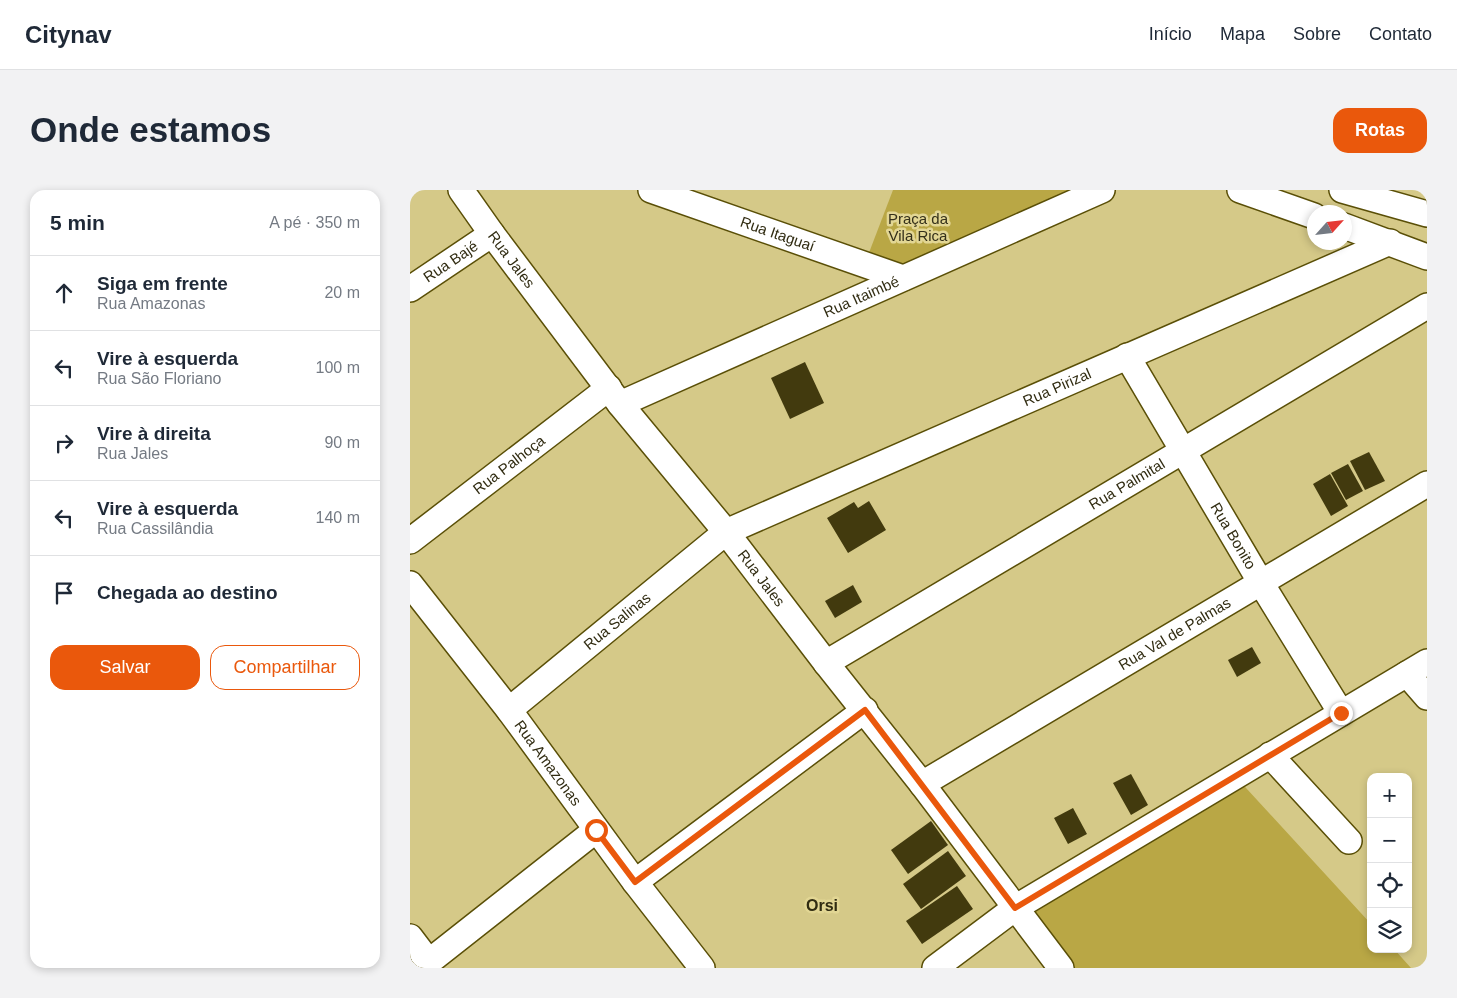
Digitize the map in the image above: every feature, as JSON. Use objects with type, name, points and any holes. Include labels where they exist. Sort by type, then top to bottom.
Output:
[{"type":"street","name":"Rua Jales","points":[[461,190],[492,234],[615,396],[726,532],[826,663],[865,710],[1061,968]]},
{"type":"street","name":"Rua Itaguaí","points":[[651,190],[903,278]]},
{"type":"street","name":"Rua Itaimbé","points":[[615,396],[903,278],[1102,190]]},
{"type":"street","points":[[1240,190],[1307,214]]},
{"type":"street","points":[[1342,190],[1427,214]]},
{"type":"street","points":[[1352,229],[1427,257]]},
{"type":"street","name":"Rua Bajé","points":[[410,289],[492,234]]},
{"type":"street","name":"Rua Pirizal","points":[[726,532],[1390,242]]},
{"type":"street","name":"Rua Palmital","points":[[826,663],[1427,306]]},
{"type":"street","name":"Rua Bonito","points":[[1127,356],[1261,583],[1341,713]]},
{"type":"street","name":"Rua Palhoça","points":[[410,541],[615,396]]},
{"type":"street","name":"Rua Val de Palmas","points":[[922,784],[1427,484]]},
{"type":"street","name":"Rua Salinas","points":[[509,710],[726,532]]},
{"type":"street","name":"Rua Amazonas","points":[[410,584],[509,710],[596,830],[702,968]]},
{"type":"street","points":[[935,968],[1015,908],[1417,668],[1427,697]]},
{"type":"street","points":[[635,882],[865,710]]},
{"type":"street","points":[[1270,755],[1349,841]]},
{"type":"street","points":[[410,937],[425,965],[596,830]]},
{"type":"green space","name":"Praça da Vila Rica","points":[[893,190],[1089,190],[904,273],[867,258]]},
{"type":"green space","points":[[1235,776],[1367,920],[1367,953],[1398,953],[1411,968],[1062,968],[1015,908]]},
{"type":"building","points":[[805,362],[824,403],[790,419],[771,378]]},
{"type":"building","points":[[1369,452],[1385,481],[1365,490],[1350,461]]},
{"type":"building","points":[[1348,464],[1363,491],[1346,500],[1331,473]]},
{"type":"building","points":[[1330,474],[1348,506],[1331,516],[1313,484]]},
{"type":"building","points":[[869,501],[886,530],[848,553],[827,518],[854,502],[858,508]]},
{"type":"building","points":[[853,585],[862,602],[835,618],[825,601]]},
{"type":"building","points":[[1252,647],[1261,663],[1237,677],[1228,660]]},
{"type":"building","points":[[1131,774],[1148,805],[1131,815],[1113,783]]},
{"type":"building","points":[[1073,808],[1087,834],[1068,844],[1054,818]]},
{"type":"building","points":[[931,821],[948,845],[908,874],[891,850]]},
{"type":"building","points":[[948,851],[966,876],[921,909],[903,884]]},
{"type":"building","points":[[957,886],[973,909],[922,944],[906,921]]},
{"type":"district","name":"Orsi","points":[[822,905]]},
{"type":"route","points":[[596,830],[635,882],[865,710],[1015,908],[1341,713]]}]
